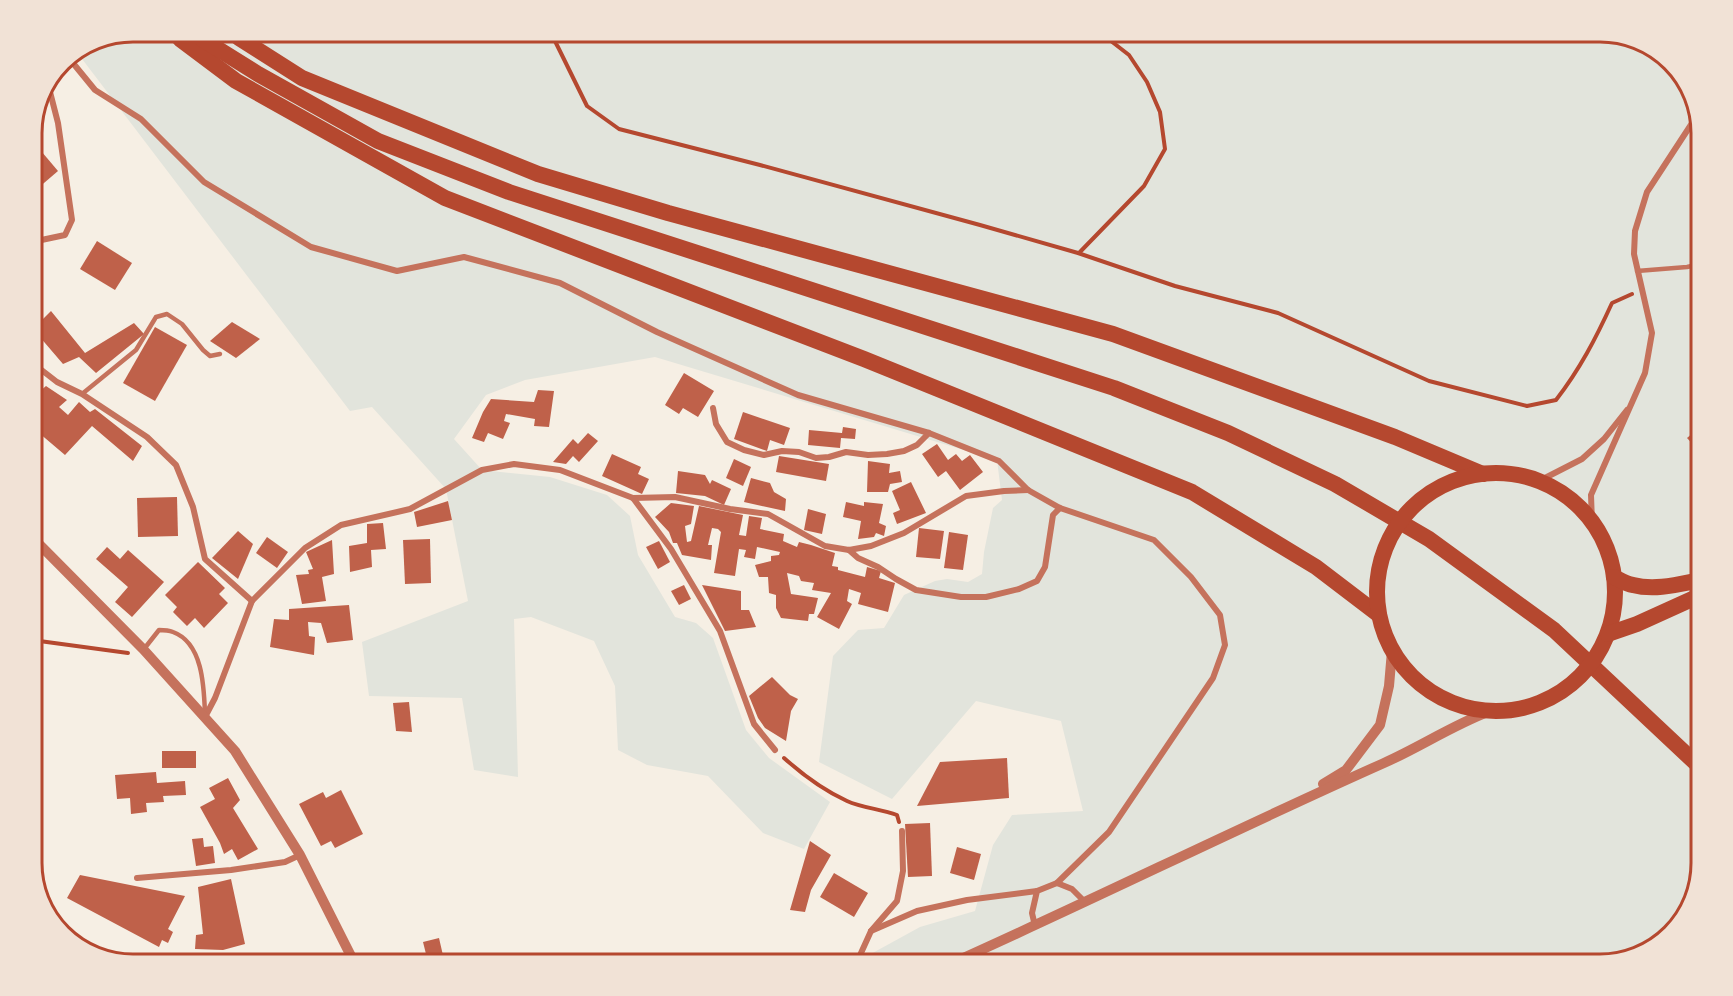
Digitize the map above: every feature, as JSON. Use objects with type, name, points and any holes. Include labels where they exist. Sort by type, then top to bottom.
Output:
[{"type":"highway","points":[[184,42],[236,81],[446,198],[864,359],[1192,492],[1316,567],[1379,615]]},
{"type":"highway","points":[[207,42],[258,74],[378,141],[509,192],[1114,388],[1228,434],[1335,484],[1429,539],[1554,630],[1691,759]]},
{"type":"highway","points":[[245,42],[302,78],[538,174],[668,213],[1113,334],[1395,437],[1483,474]]},
{"type":"highway","points":[[1483,474],[1509,474],[1539,481],[1568,497],[1585,513],[1607,547],[1614,577],[1615,603],[1608,634],[1601,649],[1576,681],[1541,702],[1525,708],[1490,711],[1458,705],[1430,690],[1406,669],[1392,651],[1379,615],[1377,595],[1381,560],[1392,534],[1410,510],[1432,492],[1458,479],[1483,474]]},
{"type":"highway","points":[[1614,577],[1633,585],[1672,585],[1691,582]]},
{"type":"highway","points":[[1608,634],[1637,624],[1691,600]]},
{"type":"street","points":[[74,65],[95,90],[141,119],[204,182],[311,247],[397,271],[464,258],[560,283],[657,332],[798,395],[929,433],[999,461],[1028,490],[1060,508],[1154,540],[1191,578],[1220,615],[1225,645],[1213,678],[1109,832],[1057,883],[1037,891],[967,900],[917,912],[871,931]]},
{"type":"street","points":[[42,240],[65,235],[72,220],[58,123],[51,95]]},
{"type":"street","points":[[1592,522],[1591,495],[1645,372],[1652,333],[1634,254],[1635,231],[1647,192],[1691,125]]},
{"type":"street","points":[[42,370],[57,382],[82,394],[147,437],[176,465],[193,507],[205,559],[252,601]]},
{"type":"street","points":[[1539,481],[1582,459],[1604,439],[1632,402]]},
{"type":"street","points":[[713,408],[716,424],[728,442],[744,450],[764,455],[782,451],[799,452],[816,458],[846,452],[868,455],[887,454],[904,451],[917,445],[929,433]]},
{"type":"street","points":[[205,717],[216,698],[252,601],[305,548],[341,525],[410,509],[482,470],[514,464],[560,470],[633,498],[675,497],[730,509],[768,514],[825,546],[849,550],[871,546],[904,533],[966,496],[1028,490]]},
{"type":"street","points":[[633,498],[670,549],[720,631],[754,724],[775,750]]},
{"type":"street","points":[[849,550],[858,558],[916,590],[961,597],[987,597],[1019,589],[1037,581],[1045,567],[1053,515],[1060,508]]},
{"type":"street","points":[[42,547],[143,650],[235,752],[300,855],[350,954]]},
{"type":"street","points":[[1296,802],[1346,770],[1380,725],[1389,686],[1392,651]]},
{"type":"street","points":[[980,954],[1296,802],[1388,762],[1467,720],[1490,711]]},
{"type":"street","points":[[861,954],[871,931],[897,901],[903,871],[902,831]]},
{"type":"street","points":[[137,878],[253,867],[285,862],[300,855]]},
{"type":"street","points":[[1057,883],[1072,889],[1085,903]]},
{"type":"street","points":[[1035,926],[1032,913],[1037,891]]},
{"type":"lane","points":[[1637,271],[1691,266]]},
{"type":"lane","points":[[82,394],[136,350],[156,317],[166,314],[182,324],[210,356],[220,354]]},
{"type":"lane","points":[[143,650],[159,630],[172,632],[186,640],[197,659],[204,684],[205,717]]},
{"type":"path","points":[[555,42],[587,106],[619,129],[806,177],[1078,253],[1175,286],[1278,313],[1429,381],[1527,406],[1556,400],[1574,377],[1594,342],[1612,303],[1641,290]]},
{"type":"path","points":[[1078,253],[1144,186],[1165,149],[1160,112],[1147,82],[1129,55],[1112,42]]},
{"type":"path","points":[[42,641],[127,654],[143,650]]},
{"type":"path","points":[[775,750],[807,779],[848,802],[897,815],[902,831]]},
{"type":"shaded area","points":[[133,42],[1600,42],[1635,49],[1655,61],[1676,83],[1686,104],[1691,127],[1691,863],[1684,898],[1672,918],[1645,942],[1623,951],[1600,954],[871,954],[920,927],[975,911],[993,845],[1012,815],[1083,811],[1061,721],[976,701],[892,799],[819,762],[833,656],[858,630],[884,628],[904,595],[935,581],[947,579],[968,582],[982,574],[993,508],[1002,500],[997,460],[655,357],[525,380],[486,395],[454,439],[482,470],[550,477],[607,495],[630,516],[638,555],[675,617],[696,623],[713,638],[746,730],[769,758],[830,802],[804,849],[763,833],[708,776],[647,765],[618,750],[615,686],[594,641],[531,617],[514,619],[518,777],[474,770],[462,698],[369,696],[362,642],[468,601],[446,489],[372,407],[350,411],[82,58],[83,57],[98,49]]},
{"type":"building","points":[[42,152],[58,171],[42,185]]},
{"type":"building","points":[[97,241],[132,263],[115,290],[80,269]]},
{"type":"building","points":[[51,311],[85,353],[134,323],[144,334],[96,373],[79,357],[63,364],[42,340],[42,320]]},
{"type":"building","points":[[232,322],[260,339],[236,358],[210,341]]},
{"type":"building","points":[[155,327],[187,345],[155,401],[123,383]]},
{"type":"building","points":[[684,373],[714,391],[698,417],[683,408],[679,414],[665,405]]},
{"type":"building","points":[[46,386],[67,400],[59,407],[68,415],[79,402],[90,412],[95,409],[142,446],[133,461],[92,426],[65,455],[42,435],[42,389]]},
{"type":"building","points":[[538,390],[554,391],[549,427],[534,426],[535,419],[506,414],[504,421],[510,423],[503,439],[488,433],[484,442],[472,438],[491,399],[534,402]]},
{"type":"building","points":[[743,412],[790,428],[784,445],[770,440],[767,451],[734,439]]},
{"type":"building","points":[[843,427],[856,429],[855,439],[841,438],[840,448],[808,445],[809,430],[842,433]]},
{"type":"building","points":[[588,433],[598,441],[579,462],[573,456],[566,464],[553,462],[573,439],[578,444]]},
{"type":"building","points":[[937,444],[948,460],[956,454],[962,461],[970,455],[983,472],[960,490],[946,471],[938,477],[922,454]]},
{"type":"building","points":[[612,454],[641,467],[638,474],[649,479],[642,494],[602,476]]},
{"type":"building","points":[[779,456],[829,464],[826,481],[776,472]]},
{"type":"building","points":[[734,459],[751,467],[743,486],[726,478]]},
{"type":"building","points":[[868,461],[890,464],[889,473],[900,471],[902,482],[890,484],[888,492],[867,492]]},
{"type":"building","points":[[678,471],[705,475],[710,484],[712,480],[731,489],[724,505],[705,496],[676,493]]},
{"type":"building","points":[[751,478],[770,483],[774,492],[786,499],[785,511],[744,502]]},
{"type":"building","points":[[911,482],[926,513],[897,524],[893,513],[900,510],[892,491]]},
{"type":"building","points":[[177,497],[178,536],[138,537],[137,498]]},
{"type":"building","points":[[448,501],[452,520],[417,527],[414,512]]},
{"type":"building","points":[[846,502],[864,506],[864,502],[883,504],[879,523],[886,526],[884,536],[876,533],[874,537],[858,539],[861,521],[843,517]]},
{"type":"building","points":[[671,503],[694,506],[691,524],[685,526],[687,542],[691,541],[699,506],[743,515],[739,535],[746,536],[749,516],[762,518],[760,529],[784,534],[783,541],[797,547],[799,542],[835,553],[832,566],[838,567],[838,570],[865,577],[867,567],[881,571],[879,578],[895,583],[888,612],[858,604],[861,593],[849,589],[847,601],[852,604],[839,629],[817,617],[831,593],[812,590],[814,583],[801,581],[799,576],[787,573],[791,594],[818,598],[814,614],[809,614],[808,621],[781,618],[776,608],[776,595],[769,593],[768,577],[759,577],[755,565],[771,561],[771,556],[779,555],[780,552],[757,547],[755,559],[744,557],[746,550],[739,549],[735,576],[714,573],[721,532],[712,528],[708,545],[712,545],[711,560],[682,555],[677,543],[673,543],[669,532],[655,517]]},
{"type":"building","points":[[808,509],[826,514],[822,534],[804,530]]},
{"type":"building","points":[[383,523],[386,549],[371,550],[372,567],[350,572],[349,546],[367,543],[367,524]]},
{"type":"building","points":[[919,528],[944,531],[940,559],[916,557]]},
{"type":"building","points":[[238,531],[253,544],[238,579],[212,558]]},
{"type":"building","points":[[949,532],[968,535],[963,570],[944,568]]},
{"type":"building","points":[[267,537],[288,552],[277,568],[256,553]]},
{"type":"building","points":[[430,539],[431,583],[405,584],[403,540]]},
{"type":"building","points":[[332,540],[334,574],[322,577],[326,601],[302,604],[296,575],[309,574],[308,570],[313,569],[306,552]]},
{"type":"building","points":[[659,541],[670,562],[658,569],[646,547]]},
{"type":"building","points":[[107,547],[120,559],[128,550],[164,582],[132,617],[115,602],[128,587],[96,559]]},
{"type":"building","points":[[198,562],[225,588],[219,594],[228,603],[204,628],[195,618],[187,626],[173,612],[177,607],[165,595]]},
{"type":"building","points":[[684,585],[691,599],[679,605],[671,591]]},
{"type":"building","points":[[702,585],[741,591],[741,610],[749,610],[756,627],[725,631]]},
{"type":"building","points":[[349,605],[353,640],[327,643],[321,623],[308,622],[309,636],[315,637],[314,655],[270,647],[274,619],[289,620],[289,609]]},
{"type":"building","points":[[772,677],[790,695],[798,699],[791,711],[786,741],[765,728],[749,696]]},
{"type":"building","points":[[409,702],[412,732],[396,731],[393,703]]},
{"type":"building","points":[[162,751],[196,751],[196,768],[162,768]]},
{"type":"building","points":[[1007,758],[1009,798],[917,806],[940,762]]},
{"type":"building","points":[[156,772],[157,783],[185,781],[186,795],[163,796],[164,802],[146,803],[147,812],[131,814],[130,798],[117,799],[115,775]]},
{"type":"building","points":[[228,778],[240,800],[233,808],[258,849],[238,860],[232,849],[224,854],[200,807],[215,799],[209,788]]},
{"type":"building","points":[[341,790],[363,834],[335,848],[331,841],[321,846],[299,804],[323,792],[326,798]]},
{"type":"building","points":[[930,823],[932,876],[908,877],[905,824]]},
{"type":"building","points":[[203,838],[204,847],[213,846],[215,863],[196,866],[192,839]]},
{"type":"building","points":[[810,841],[831,855],[811,890],[805,912],[790,910]]},
{"type":"building","points":[[957,847],[981,854],[974,880],[950,873]]},
{"type":"building","points":[[834,873],[868,893],[854,917],[820,897]]},
{"type":"building","points":[[80,875],[185,896],[168,929],[173,932],[168,943],[162,940],[159,947],[67,898]]},
{"type":"building","points":[[231,879],[245,944],[223,950],[195,949],[196,935],[203,934],[198,887]]},
{"type":"building","points":[[439,938],[443,954],[426,954],[423,942]]}]
